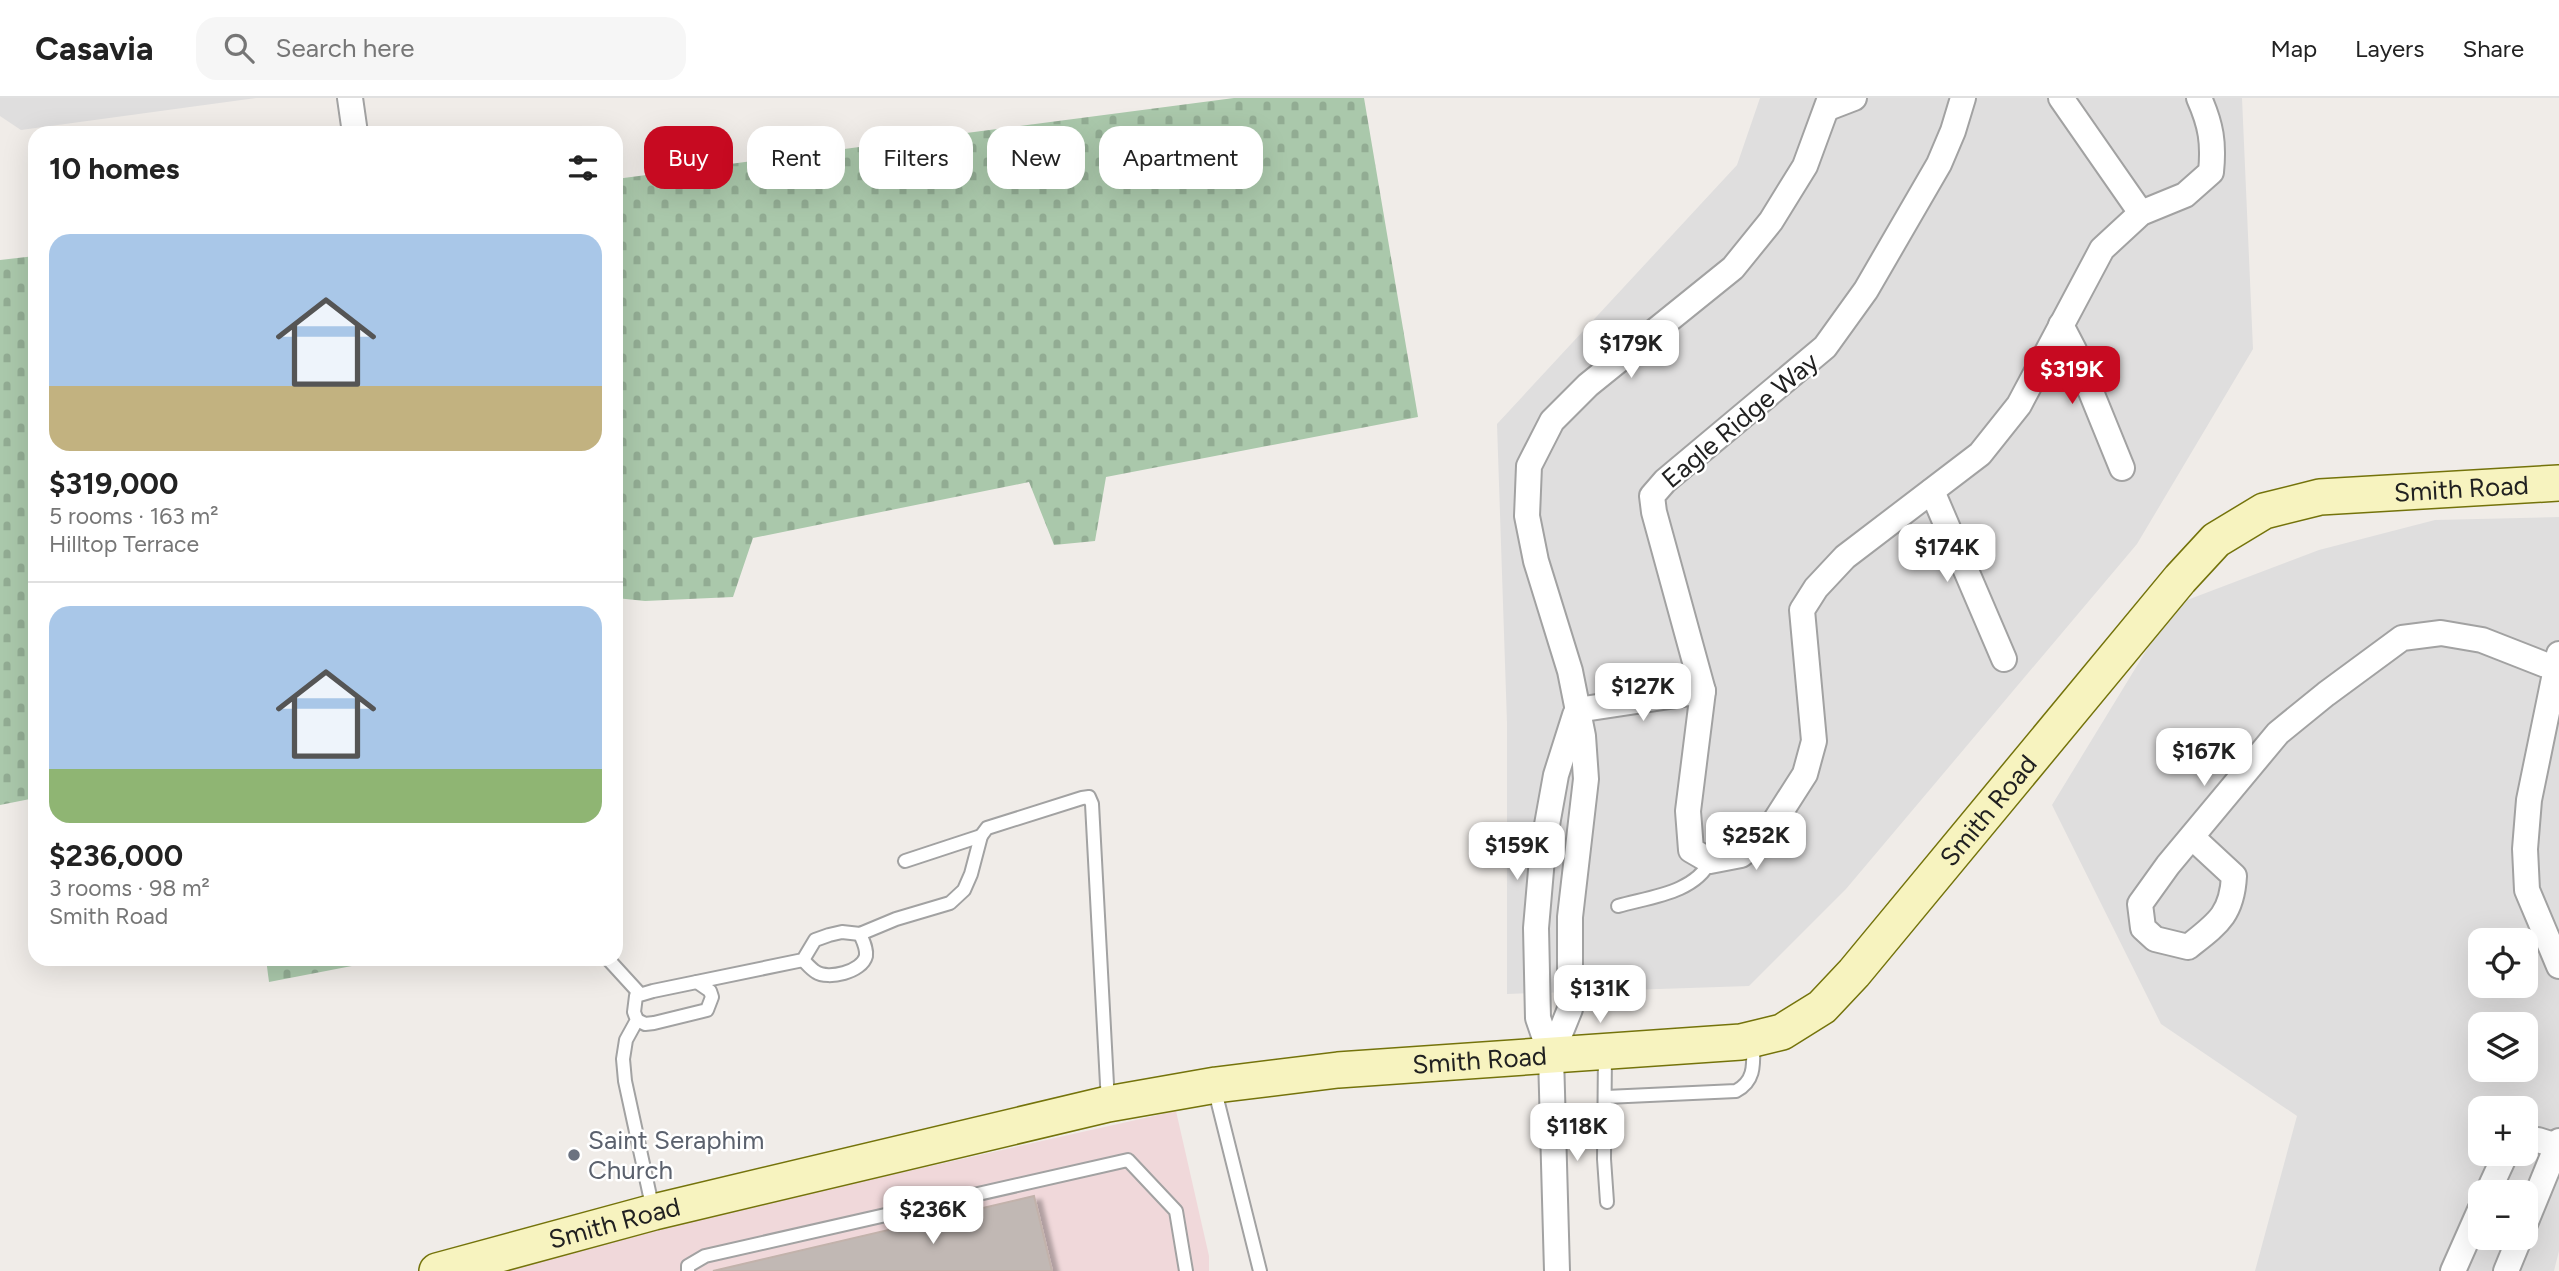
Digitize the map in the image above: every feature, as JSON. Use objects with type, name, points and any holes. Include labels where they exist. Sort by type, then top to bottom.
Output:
[{"type":"street","points":[[350,98],[354,126]]},
{"type":"street","points":[[1551,1056],[1570,1009],[1570,917],[1586,779],[1583,736],[1570,671],[1531,538],[1527,516],[1529,466],[1552,421],[1588,385],[1733,268],[1771,221],[1805,166],[1829,103],[1854,98]]},
{"type":"street","name":"Eagle Ridge Way","points":[[1710,861],[1691,850],[1688,811],[1703,691],[1654,512],[1653,496],[1665,481],[1825,347],[1866,290],[1939,164],[1954,131],[1963,98]]},
{"type":"street","points":[[2061,98],[2141,213]]},
{"type":"street","points":[[1710,861],[1741,855],[1766,835],[1805,774],[1814,741],[1802,610],[1816,588],[1845,557],[1980,454],[2019,405],[2102,249],[2141,213],[2185,195],[2211,172],[2214,145],[2206,113],[2199,98]]},
{"type":"street","points":[[2061,325],[2122,468]]},
{"type":"street","name":"Smith Road","points":[[437,1271],[654,1212],[1108,1104],[1216,1085],[1338,1070],[1741,1042],[1782,1032],[1822,1007],[1863,962],[2180,579],[2216,540],[2264,511],[2320,497],[2559,483]]},
{"type":"street","points":[[1932,491],[2004,659]]},
{"type":"street","points":[[2193,838],[2278,733],[2402,638],[2441,633],[2483,640],[2558,661],[2555,698],[2529,800],[2525,849],[2527,890],[2559,966]]},
{"type":"street","points":[[1577,710],[1703,691]]},
{"type":"street","points":[[1557,1271],[1551,1056],[1538,1018],[1536,928],[1549,811],[1556,775],[1577,710]]},
{"type":"street","points":[[2538,1140],[2558,1143],[2538,1192]]},
{"type":"street","points":[[2453,1271],[2468,1237]]},
{"type":"street","points":[[2506,1271],[2515,1250]]},
{"type":"lane","points":[[697,982],[710,991],[712,997],[707,1010],[654,1023],[645,1024],[637,1020],[634,1012],[635,999],[640,994],[697,982],[803,960],[815,940],[842,932],[860,934],[896,919],[950,903],[964,890],[981,836],[987,828],[1089,797],[1092,804],[1108,1104]]},
{"type":"lane","points":[[905,861],[981,836]]},
{"type":"lane","points":[[1618,906],[1686,886],[1705,872],[1710,861]]},
{"type":"lane","points":[[803,960],[816,973],[828,976],[854,969],[864,962],[866,955],[860,934]]},
{"type":"lane","points":[[614,966],[640,994]]},
{"type":"lane","points":[[637,1020],[626,1040],[624,1070],[654,1212]]},
{"type":"lane","points":[[1606,1097],[1736,1091],[1745,1086],[1752,1076],[1753,1039]]},
{"type":"lane","points":[[1605,1052],[1604,1159],[1607,1202]]},
{"type":"lane","points":[[1216,1085],[1218,1103],[1259,1271]]},
{"type":"lane","points":[[688,1271],[688,1266],[705,1256],[1128,1160],[1176,1211],[1186,1271]]},
{"type":"shaded area","points":[[0,98],[256,98],[50,126],[28,126],[28,129],[21,130],[0,116]]},
{"type":"shaded area","points":[[1760,98],[2242,98],[2253,349],[2137,544],[1846,889],[1749,986],[1507,994],[1507,723],[1497,424],[1737,165]]},
{"type":"shaded area","points":[[2559,517],[2559,1251],[2554,1271],[2255,1271],[2297,1116],[2161,1024],[2052,805],[2174,605],[2319,550],[2435,520]]},
{"type":"shaded area","points":[[1176,1111],[1209,1256],[1209,1271],[489,1271],[627,1234]]},
{"type":"green space","points":[[1234,98],[1364,98],[1418,417],[1106,477],[1095,541],[1054,545],[1029,482],[753,538],[733,597],[645,601],[623,599],[623,178],[644,175],[644,189],[733,189],[733,164],[747,162],[747,189],[845,189],[845,149],[859,147],[859,189],[973,189],[973,132],[987,130],[987,189],[1085,189],[1085,126],[1020,126]]},
{"type":"green space","points":[[28,257],[28,799],[0,805],[0,260]]},
{"type":"green space","points":[[267,966],[352,966],[269,982]]},
{"type":"building","points":[[1034,1196],[1052,1271],[713,1271]]},
{"type":"place","name":"Saint Seraphim Church","points":[[574,1155]]}]
